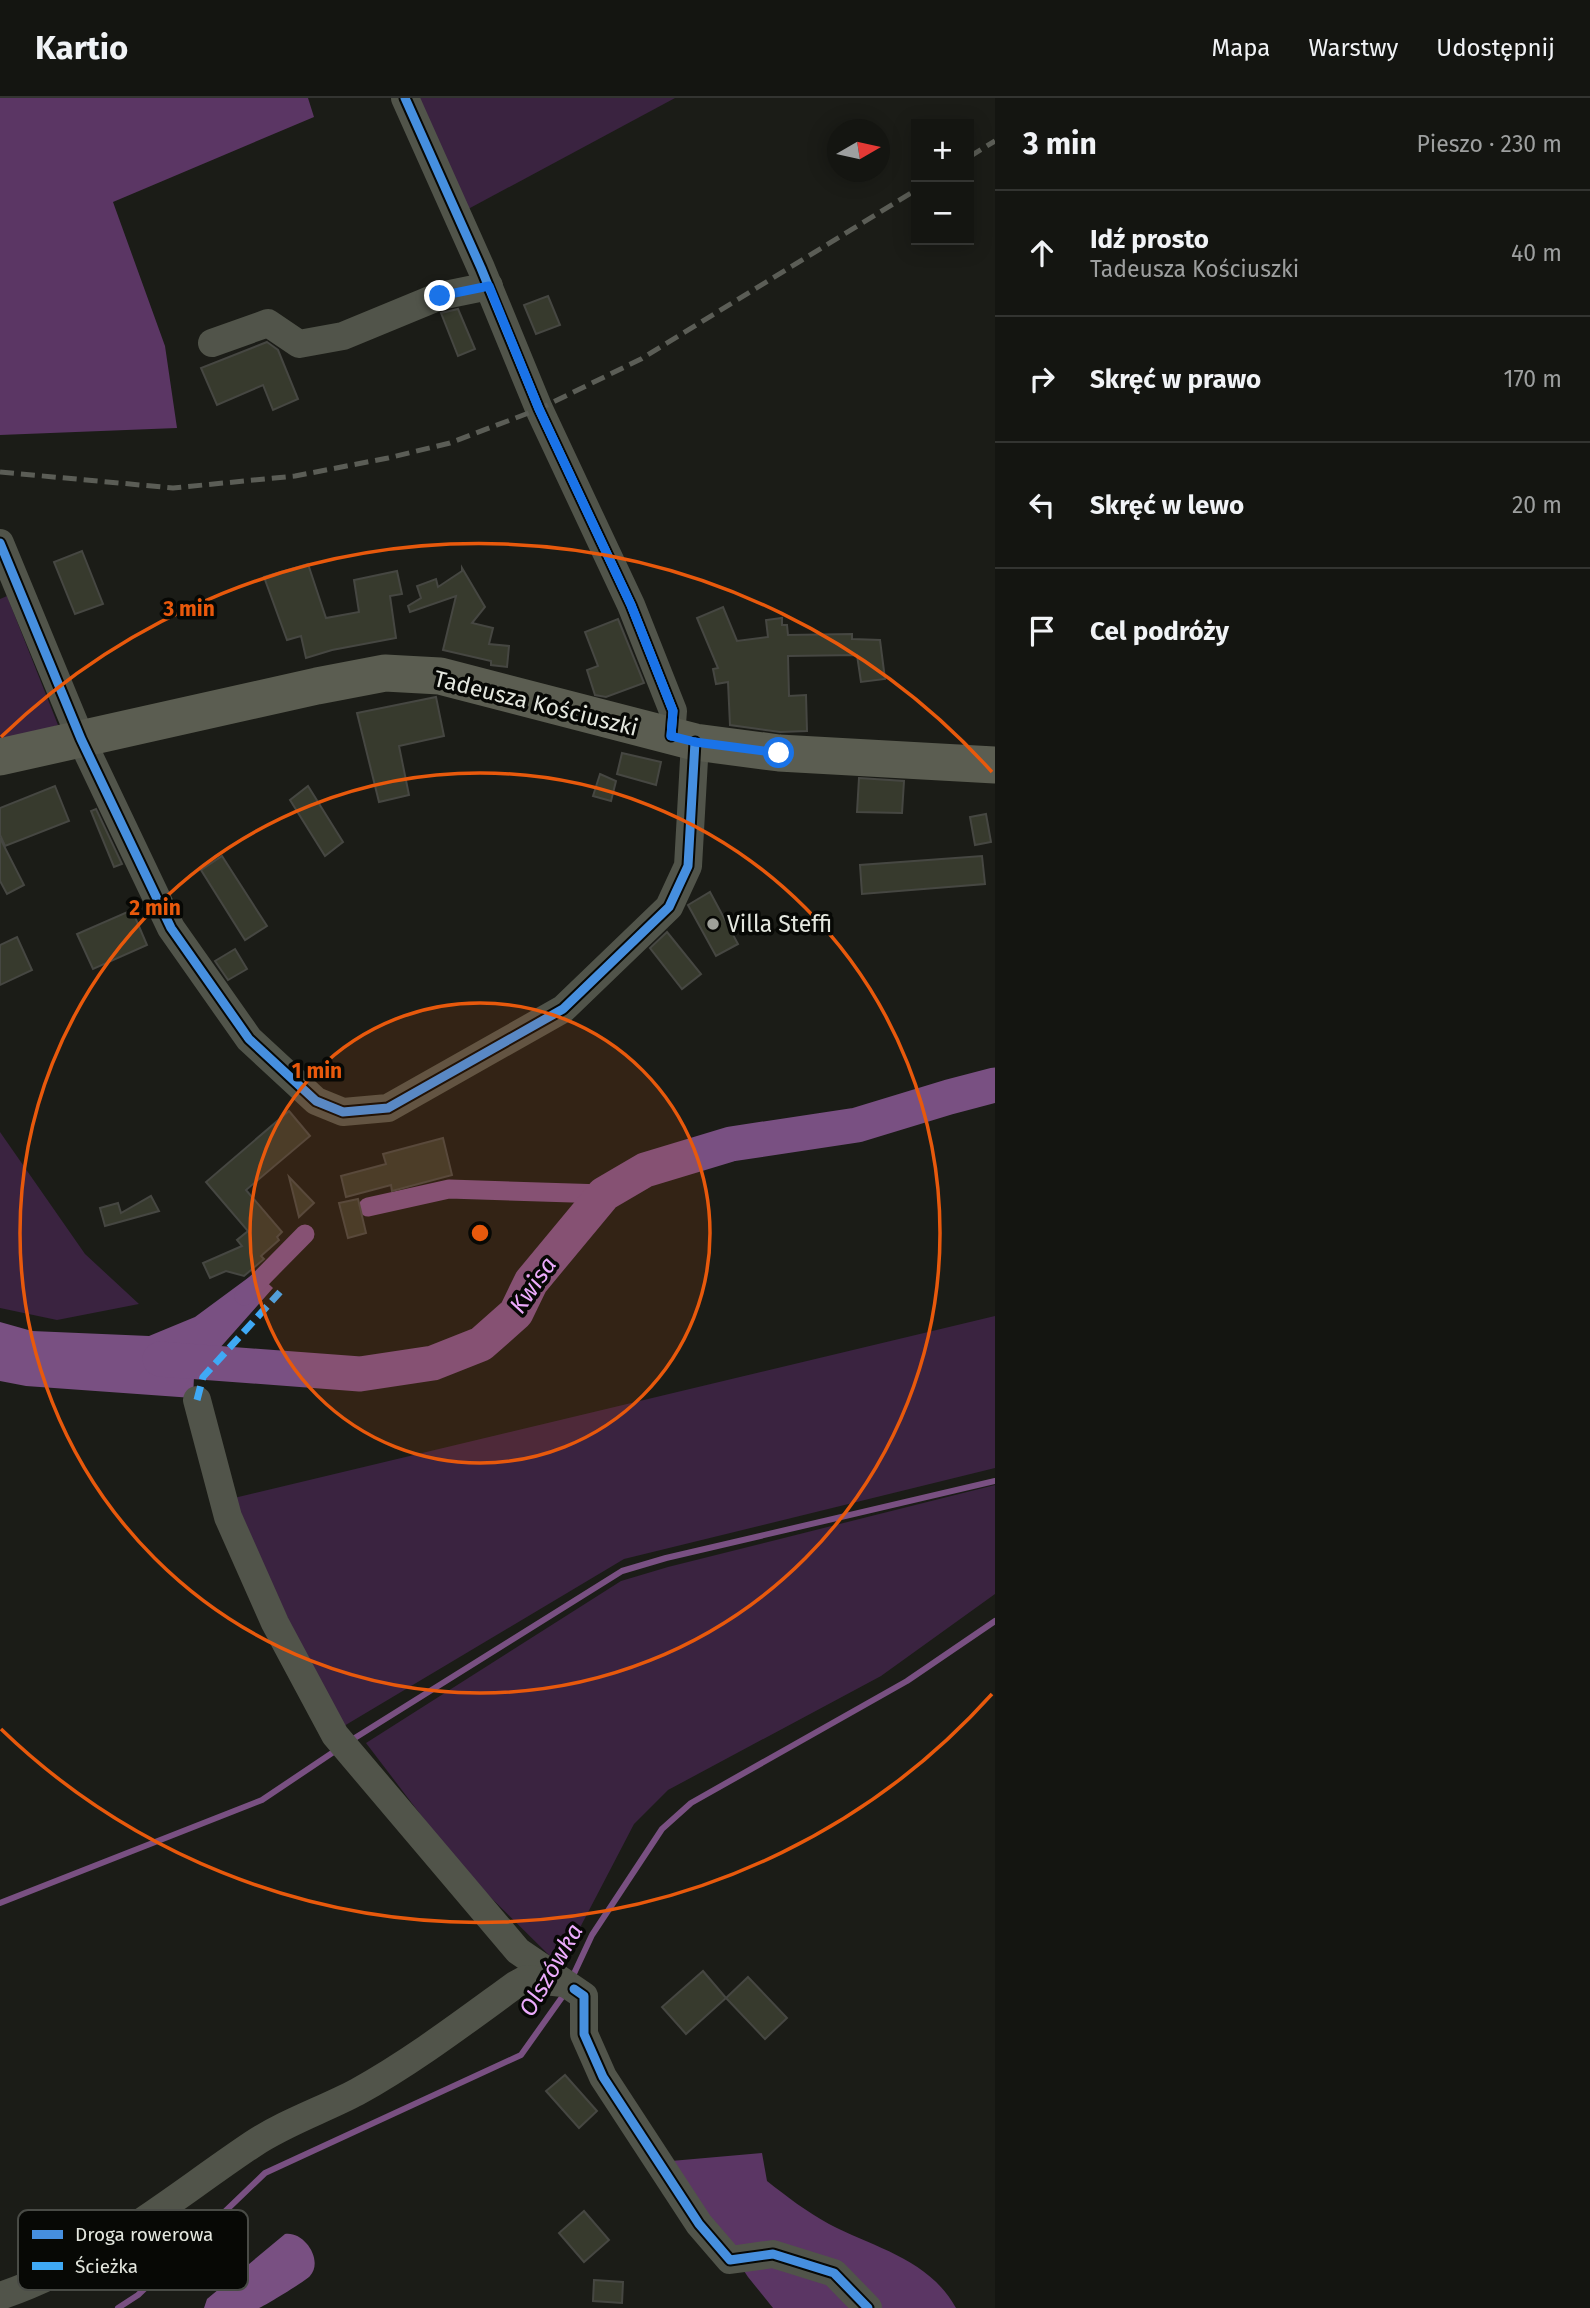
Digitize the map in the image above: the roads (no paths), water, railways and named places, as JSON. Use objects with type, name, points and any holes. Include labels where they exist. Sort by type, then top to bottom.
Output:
[{"type":"main road","name":"Tadeusza Kościuszki","points":[[0,757],[317,685],[385,673],[440,676],[683,739],[779,753],[995,765]]},
{"type":"street","points":[[0,543],[81,739],[171,928],[249,1039],[316,1101],[343,1112],[388,1108],[563,1009],[669,907],[688,866],[683,739],[631,605],[539,409],[489,286],[405,98]]},
{"type":"street","points":[[212,343],[268,323],[299,344],[343,336],[440,296],[489,286]]},
{"type":"street","points":[[197,1400],[228,1517],[275,1623],[343,1745],[518,1951],[527,1964],[526,1979]]},
{"type":"street","points":[[518,1951],[584,1996],[584,2034],[603,2077],[699,2224],[730,2260],[773,2254],[834,2273],[868,2308]]},
{"type":"street","points":[[161,2210],[255,2143],[284,2126],[355,2093],[429,2049],[526,1979],[568,1986]]},
{"type":"street","points":[[0,2296],[18,2290]]},
{"type":"waterway","name":"Kwisa","points":[[160,1359],[360,1374],[433,1363],[481,1344],[516,1313],[531,1282],[604,1194],[645,1170],[731,1144],[857,1125],[995,1085]]},
{"type":"waterway","points":[[368,1207],[449,1189],[604,1194]]},
{"type":"waterway","points":[[244,1296],[305,1234]]},
{"type":"waterway","points":[[350,1741],[622,1571],[666,1558],[995,1481]]},
{"type":"waterway","name":"Olszówka","points":[[571,1980],[592,1935],[662,1829],[691,1803],[907,1681],[995,1621]]},
{"type":"waterway","points":[[0,1903],[262,1800],[338,1749]]},
{"type":"waterway","name":"Olszówka","points":[[226,2210],[265,2173],[521,2055],[565,1993]]},
{"type":"waterway","name":"Olszówka","points":[[118,2308],[143,2290]]},
{"type":"railway","points":[[974,154],[995,141]]},
{"type":"railway","points":[[0,472],[173,488],[295,476],[450,443],[539,409],[641,359],[911,193]]},
{"type":"place","name":"Villa Steffi","points":[[713,924]]}]
